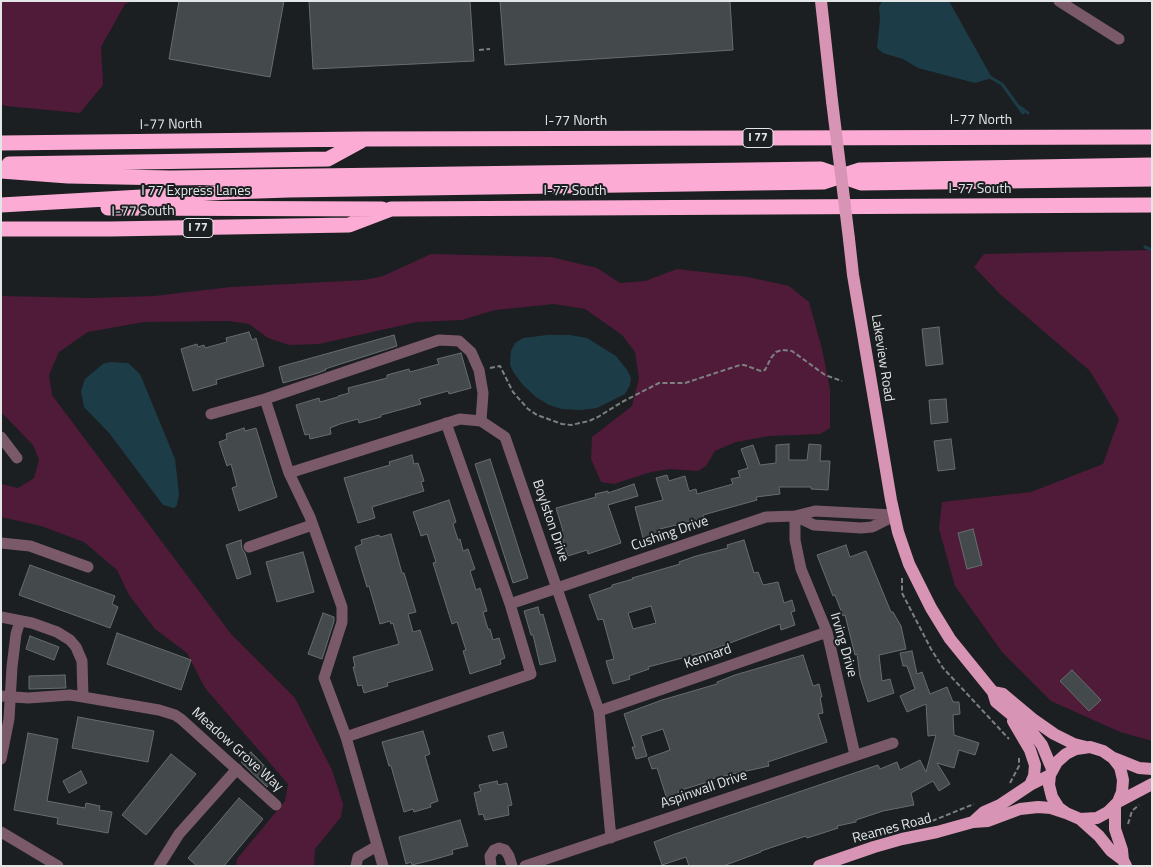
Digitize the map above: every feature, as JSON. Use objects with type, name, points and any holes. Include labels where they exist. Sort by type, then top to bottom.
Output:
[{"type":"highway","name":"I-77 North","points":[[1,143],[365,139],[1152,137]]},
{"type":"highway","name":"I 77","points":[[1,164],[328,159],[365,139]]},
{"type":"highway","points":[[1,171],[68,176],[171,178],[790,176],[823,182],[841,176],[861,183],[892,176],[1152,165]]},
{"type":"highway","points":[[1,206],[229,192],[790,176]]},
{"type":"highway","points":[[892,176],[1152,179]]},
{"type":"highway","name":"I-77 South","points":[[1,229],[349,225],[391,209],[1152,205]]},
{"type":"highway","name":"I 77 Express Lanes","points":[[1,206],[391,209]]},
{"type":"main road","name":"Lakeview Road","points":[[821,1],[855,284],[894,515],[910,564],[931,608],[962,656],[993,692],[996,702],[1031,731],[1042,745],[1051,772]]},
{"type":"main road","name":"Lakeview Road","points":[[993,692],[1003,694],[1054,734],[1074,744],[1090,748]]},
{"type":"main road","points":[[1008,713],[1033,757],[1035,765],[1034,776],[1030,785]]},
{"type":"main road","points":[[1124,863],[1080,819],[1059,808],[1052,797],[1049,785],[1051,772],[1066,754],[1076,749],[1090,748],[1102,751],[1113,758],[1139,768],[1152,769]]},
{"type":"main road","points":[[1113,758],[1120,768],[1123,780],[1122,792],[1116,804],[1115,829],[1124,863]]},
{"type":"main road","name":"Reames Road","points":[[973,822],[984,812],[1000,805],[1051,772]]},
{"type":"main road","points":[[1080,819],[1097,818],[1108,812],[1116,804],[1152,784]]},
{"type":"main road","name":"Reames Road","points":[[820,866],[902,839],[973,822],[988,821],[1020,809],[1051,808],[1066,813]]},
{"type":"street","points":[[1059,1],[1119,38]]},
{"type":"street","points":[[211,414],[265,399],[439,340],[459,341],[471,352],[479,370],[483,393],[481,421],[460,419],[289,473]]},
{"type":"street","points":[[265,399],[289,473],[312,525],[342,607],[342,622],[324,678],[346,737],[383,866]]},
{"type":"street","name":"Boylston Drive","points":[[481,421],[505,437],[599,711],[611,838]]},
{"type":"street","points":[[346,737],[531,674],[510,604],[446,423]]},
{"type":"street","points":[[1,437],[17,458]]},
{"type":"street","name":"Cushing Drive","points":[[510,604],[766,516],[795,516],[814,525],[861,528],[872,526],[894,515]]},
{"type":"street","name":"Irving Drive","points":[[795,516],[794,540],[800,569],[826,632],[856,755]]},
{"type":"street","points":[[249,547],[312,525]]},
{"type":"street","points":[[1,543],[30,546],[88,567]]},
{"type":"street","points":[[1,617],[57,632],[70,640],[76,647],[82,661],[83,696]]},
{"type":"street","points":[[1,759],[9,720],[6,696],[20,621]]},
{"type":"street","name":"Kennard","points":[[599,711],[826,632]]},
{"type":"street","name":"Meadow Grove Way","points":[[6,696],[28,698],[83,696],[159,710],[175,715],[182,719],[276,805]]},
{"type":"street","name":"Aspinwall Drive","points":[[525,866],[893,743]]},
{"type":"street","points":[[159,866],[179,834],[237,769]]},
{"type":"street","points":[[1,832],[58,866]]},
{"type":"street","points":[[356,866],[358,857],[377,846]]},
{"type":"street","points":[[491,866],[490,856],[494,850],[499,848],[504,850],[509,856],[512,866]]},
{"type":"path","points":[[478,50],[490,48]]},
{"type":"path","points":[[479,370],[500,366],[513,392],[528,409],[546,419],[570,425],[598,417],[622,402],[660,383],[685,383],[740,365],[761,372],[766,370],[776,352],[782,350],[792,351],[825,375],[842,382]]},
{"type":"path","points":[[902,592],[931,649],[943,668],[1012,743]]},
{"type":"path","points":[[1008,787],[1019,766],[1019,754]]},
{"type":"path","points":[[935,818],[981,802]]},
{"type":"path","points":[[1127,828],[1128,819],[1132,811],[1140,804]]},
{"type":"shaded area","points":[[1,1],[132,1],[125,4],[101,47],[103,85],[80,113],[1,104]]},
{"type":"shaded area","points":[[1152,250],[1152,741],[1120,732],[1051,701],[1002,652],[955,586],[939,529],[942,502],[1031,492],[1103,464],[1119,419],[1090,371],[1000,294],[974,267],[984,254]]},
{"type":"shaded area","points":[[431,254],[551,257],[597,268],[620,283],[645,281],[677,269],[748,277],[789,286],[809,302],[822,349],[830,389],[830,428],[820,434],[769,436],[736,442],[715,451],[706,466],[698,471],[670,469],[651,472],[614,484],[601,482],[591,459],[592,437],[632,406],[639,378],[635,352],[622,335],[585,309],[554,304],[495,310],[462,320],[417,322],[319,344],[289,345],[268,338],[249,324],[228,321],[144,322],[88,332],[59,352],[49,375],[52,395],[231,634],[295,698],[332,770],[343,804],[341,817],[315,849],[314,866],[236,866],[237,859],[285,801],[288,784],[205,688],[187,653],[155,629],[129,595],[117,570],[84,542],[41,526],[1,517],[1,484],[18,488],[34,478],[39,460],[33,445],[1,412],[1,296],[91,298],[154,296],[231,287],[364,280],[383,276]]},
{"type":"water","points":[[882,1],[949,1],[992,78],[975,83],[918,68],[903,59],[883,53],[877,48],[880,19],[879,7]]},
{"type":"water","points":[[570,335],[587,338],[616,356],[631,378],[630,385],[625,394],[597,408],[580,410],[562,409],[549,405],[536,397],[522,384],[514,373],[510,365],[511,351],[515,343],[523,338]]},
{"type":"water","points":[[110,362],[128,363],[140,374],[175,459],[179,494],[177,505],[174,508],[163,505],[110,434],[84,407],[81,391],[85,379],[103,364]]},
{"type":"building","points":[[179,1],[284,1],[270,77],[169,59]]},
{"type":"building","points":[[309,1],[470,1],[474,61],[313,69]]},
{"type":"building","points":[[500,1],[730,1],[733,50],[505,65]]},
{"type":"building","points":[[939,327],[943,364],[926,366],[922,329]]},
{"type":"building","points":[[249,332],[252,340],[256,338],[264,366],[216,380],[217,384],[193,391],[181,349],[197,344],[198,347],[204,345],[205,348],[227,342],[226,338]]},
{"type":"building","points":[[394,335],[397,346],[283,383],[279,367]]},
{"type":"building","points":[[461,353],[471,388],[449,394],[448,391],[419,399],[421,404],[381,415],[381,417],[359,423],[358,419],[340,424],[330,428],[331,434],[310,439],[309,434],[305,435],[296,405],[319,398],[320,402],[338,397],[349,393],[348,388],[387,378],[387,375],[409,369],[410,372],[439,364],[437,359]]},
{"type":"building","points":[[946,399],[948,422],[931,424],[929,400]]},
{"type":"building","points":[[244,428],[245,431],[256,428],[277,497],[239,511],[232,488],[237,486],[231,464],[227,466],[219,442],[227,439],[226,434]]},
{"type":"building","points":[[951,439],[955,469],[938,471],[934,441]]},
{"type":"building","points":[[789,444],[789,460],[807,460],[809,444],[821,445],[820,461],[830,461],[828,490],[811,489],[811,487],[779,487],[780,494],[756,497],[757,500],[703,515],[704,518],[660,529],[661,533],[643,538],[635,507],[663,500],[656,478],[667,475],[669,481],[685,476],[689,491],[696,489],[697,494],[733,484],[731,479],[740,477],[738,471],[748,468],[741,449],[753,445],[760,465],[776,463],[776,445]]},
{"type":"building","points":[[412,455],[414,464],[418,463],[424,481],[421,482],[424,491],[372,507],[375,518],[358,523],[344,478],[390,465],[389,462]]},
{"type":"building","points":[[490,459],[528,578],[513,583],[475,464]]},
{"type":"building","points":[[634,484],[638,496],[608,505],[621,543],[588,554],[587,550],[568,556],[560,532],[563,531],[556,508],[596,497],[595,494],[608,491],[608,493]]},
{"type":"building","points":[[449,500],[456,522],[453,524],[458,540],[460,539],[463,551],[468,549],[475,569],[470,571],[476,590],[480,588],[487,611],[483,612],[488,629],[490,629],[493,640],[499,638],[505,658],[500,660],[501,664],[470,674],[463,651],[466,650],[457,622],[452,624],[433,563],[436,562],[427,534],[421,536],[413,512]]},
{"type":"building","points":[[973,529],[982,565],[967,569],[958,533]]},
{"type":"building","points":[[391,534],[416,612],[408,614],[413,632],[420,630],[433,670],[387,683],[388,686],[364,693],[362,685],[358,686],[353,667],[355,667],[353,657],[399,644],[393,623],[391,624],[390,621],[380,624],[355,547],[362,544],[361,540]]},
{"type":"building","points":[[241,540],[242,549],[251,574],[237,579],[226,545]]},
{"type":"building","points":[[744,540],[754,573],[758,572],[763,585],[778,582],[784,603],[792,600],[795,611],[791,612],[795,625],[781,630],[780,624],[709,651],[648,667],[649,669],[629,676],[630,679],[613,684],[606,661],[614,659],[603,619],[598,620],[589,595],[632,578],[680,564],[679,562],[696,556],[728,548],[727,545]],"holes":[[[651,606],[656,623],[633,629],[628,613]]]},
{"type":"building","points":[[846,545],[850,557],[866,551],[891,612],[893,612],[901,626],[906,649],[879,655],[882,681],[890,679],[894,693],[868,702],[860,677],[857,654],[855,655],[845,615],[843,616],[835,595],[833,596],[817,555]]},
{"type":"building","points":[[303,552],[314,592],[277,602],[266,562]]},
{"type":"building","points":[[30,565],[115,596],[112,604],[118,607],[110,628],[19,595]]},
{"type":"building","points":[[538,607],[540,615],[543,614],[556,661],[540,665],[533,635],[531,635],[524,611]]},
{"type":"building","points":[[323,613],[334,617],[334,621],[322,659],[308,654]]},
{"type":"building","points":[[117,633],[191,660],[181,690],[107,664]]},
{"type":"building","points":[[30,636],[59,647],[54,660],[26,649]]},
{"type":"building","points":[[912,651],[917,674],[922,672],[930,694],[947,687],[953,702],[959,702],[960,714],[953,715],[954,735],[979,743],[975,755],[959,750],[954,768],[937,763],[950,784],[939,791],[933,781],[911,793],[914,805],[883,811],[856,820],[856,822],[837,826],[838,828],[829,831],[807,838],[806,836],[761,851],[723,866],[689,866],[686,857],[662,865],[654,842],[675,834],[878,765],[880,769],[897,762],[900,770],[920,760],[926,772],[936,735],[928,736],[926,704],[907,712],[900,696],[915,689],[907,666],[903,666],[900,653]]},
{"type":"building","points":[[803,655],[813,686],[819,684],[823,713],[818,714],[827,742],[768,762],[769,766],[711,779],[711,781],[678,791],[679,795],[667,799],[657,768],[652,769],[648,758],[670,750],[663,729],[641,736],[647,756],[636,759],[632,747],[635,747],[624,714],[662,700],[717,684],[717,682],[735,675]]},
{"type":"building","points":[[1072,670],[1101,700],[1089,711],[1060,681]]},
{"type":"building","points":[[65,675],[66,688],[29,689],[29,676]]},
{"type":"building","points":[[78,717],[154,731],[148,762],[72,748]]},
{"type":"building","points":[[423,731],[430,754],[425,756],[438,801],[430,804],[431,807],[414,812],[413,809],[404,812],[382,742]]},
{"type":"building","points":[[503,732],[507,747],[493,751],[488,736]]},
{"type":"building","points":[[28,733],[58,739],[47,801],[85,808],[86,803],[100,806],[99,810],[112,812],[108,833],[57,824],[58,818],[14,810]]},
{"type":"building","points":[[251,752],[276,778],[267,787],[241,762]]},
{"type":"building","points":[[171,754],[196,774],[146,835],[122,815]]},
{"type":"building","points":[[81,771],[87,783],[69,793],[63,781]]},
{"type":"building","points":[[497,781],[498,785],[507,783],[512,805],[508,806],[509,815],[485,820],[483,814],[479,815],[474,793],[481,791],[479,785]]},
{"type":"building","points":[[239,798],[263,819],[224,866],[197,866],[188,858]]},
{"type":"building","points":[[460,820],[468,846],[452,850],[453,854],[412,865],[411,862],[406,864],[399,837]]},
{"type":"waterway","points":[[988,76],[1002,84],[1023,113]]},
{"type":"waterway","points":[[1020,107],[1028,113]]},
{"type":"waterway","points":[[1145,247],[1152,250]]}]
